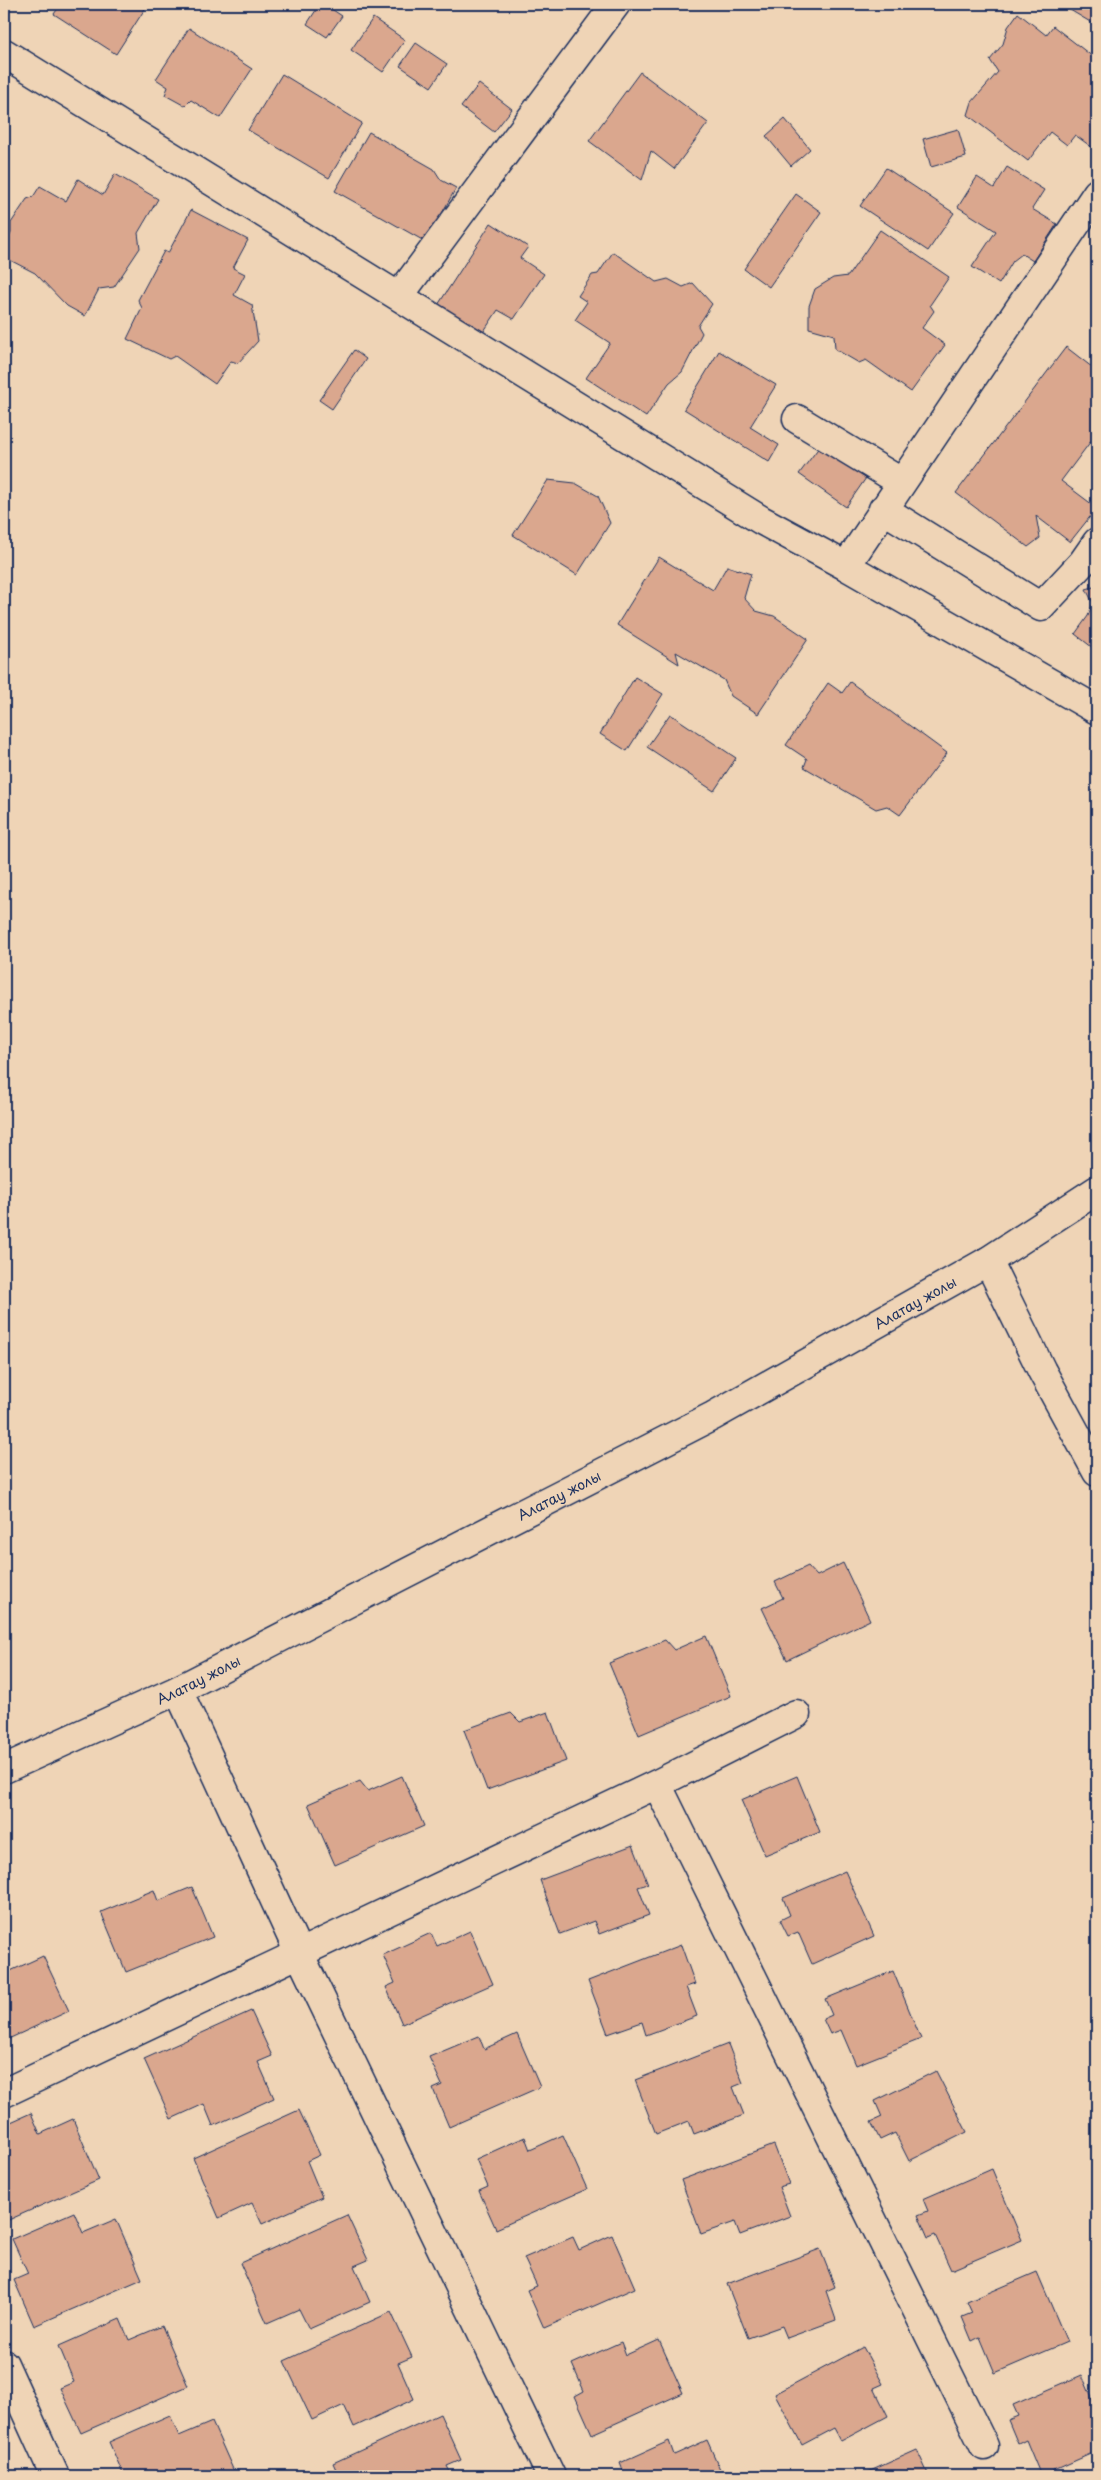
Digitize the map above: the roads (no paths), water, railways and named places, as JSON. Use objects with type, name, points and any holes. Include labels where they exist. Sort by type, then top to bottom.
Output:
[{"type":"street","points":[[398,296],[616,4]]},
{"type":"street","points":[[4,53],[761,520],[846,566],[1097,710]]},
{"type":"street","points":[[846,566],[1097,193]]},
{"type":"street","points":[[797,419],[901,482]]},
{"type":"street","points":[[883,509],[1041,607],[1082,562],[1097,542]]},
{"type":"street","name":"Алатау жолы","points":[[4,1769],[178,1690],[713,1416],[988,1261],[1097,1190]]},
{"type":"street","points":[[988,1261],[1042,1371],[1097,1472]]},
{"type":"street","points":[[178,1690],[299,1953],[551,2476]]},
{"type":"street","points":[[4,2093],[657,1784],[796,1714]]},
{"type":"street","points":[[657,1784],[984,2446]]},
{"type":"street","points":[[4,2364],[55,2476]]}]
